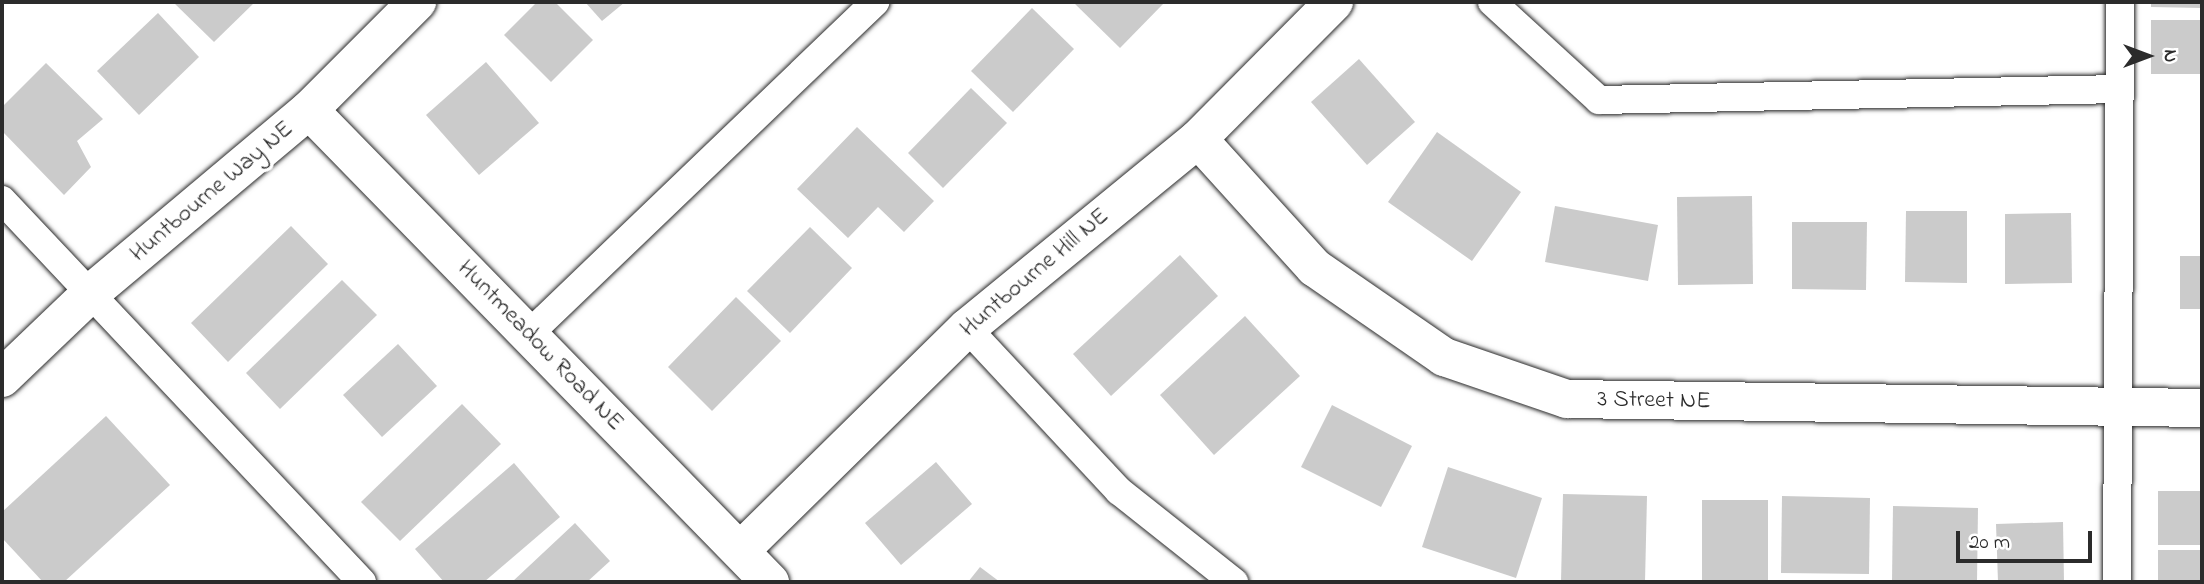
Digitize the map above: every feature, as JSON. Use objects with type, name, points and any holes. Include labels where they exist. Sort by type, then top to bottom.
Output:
[{"type":"street","name":"Huntbourne Way NE","points":[[2,378],[92,292],[309,110],[417,2]]},
{"type":"street","name":"Huntbourne Hill NE","points":[[741,550],[967,328],[1198,139],[1334,2]]},
{"type":"street","name":"Huntmeadow Road NE","points":[[309,110],[770,582]]},
{"type":"street","name":"3 Street NE","points":[[1198,139],[1315,268],[1444,357],[1567,399],[2202,408]]},
{"type":"lane","points":[[529,334],[875,2]]},
{"type":"lane","points":[[1492,2],[1599,100],[2119,89]]},
{"type":"lane","points":[[2117,582],[2120,2]]},
{"type":"lane","points":[[2,200],[92,292],[362,582]]},
{"type":"lane","points":[[967,328],[1119,491],[1234,582]]},
{"type":"building","points":[[173,2],[255,2],[214,42]]},
{"type":"building","points":[[537,2],[555,2],[593,40],[551,82],[504,35]]},
{"type":"building","points":[[585,2],[625,2],[602,21]]},
{"type":"building","points":[[1073,2],[1165,2],[1120,48]]},
{"type":"building","points":[[2151,2],[2202,2],[2202,8],[2151,7]]},
{"type":"building","points":[[1032,8],[1074,49],[1013,112],[971,71]]},
{"type":"building","points":[[158,13],[199,57],[139,115],[97,71]]},
{"type":"building","points":[[2151,20],[2202,20],[2202,74],[2151,74]]},
{"type":"building","points":[[1359,59],[1415,122],[1367,165],[1311,102]]},
{"type":"building","points":[[486,62],[539,123],[479,175],[426,115]]},
{"type":"building","points":[[46,63],[103,119],[77,141],[91,167],[64,195],[2,131],[2,107]]},
{"type":"building","points":[[971,88],[1007,123],[943,188],[908,153]]},
{"type":"building","points":[[857,127],[934,201],[904,232],[878,207],[848,238],[797,189]]},
{"type":"building","points":[[1437,132],[1521,192],[1472,261],[1388,202]]},
{"type":"building","points":[[1752,196],[1753,284],[1678,285],[1677,197]]},
{"type":"building","points":[[1555,206],[1658,225],[1648,281],[1545,262]]},
{"type":"building","points":[[1906,211],[1967,211],[1967,283],[1905,282]]},
{"type":"building","points":[[2071,213],[2072,283],[2005,284],[2005,214]]},
{"type":"building","points":[[1792,222],[1867,222],[1866,290],[1792,289]]},
{"type":"building","points":[[291,226],[328,264],[228,362],[191,323]]},
{"type":"building","points":[[810,227],[852,268],[790,333],[747,291]]},
{"type":"building","points":[[1180,255],[1218,296],[1111,396],[1073,354]]},
{"type":"building","points":[[2180,256],[2202,256],[2202,309],[2180,309]]},
{"type":"building","points":[[342,280],[377,315],[280,409],[246,373]]},
{"type":"building","points":[[736,297],[781,341],[712,411],[668,367]]},
{"type":"building","points":[[1245,316],[1300,376],[1214,455],[1160,395]]},
{"type":"building","points":[[398,344],[437,386],[382,437],[343,395]]},
{"type":"building","points":[[462,404],[501,444],[400,541],[361,502]]},
{"type":"building","points":[[1332,405],[1412,446],[1381,507],[1301,467]]},
{"type":"building","points":[[106,416],[170,485],[64,582],[43,582],[2,538],[2,512]]},
{"type":"building","points":[[936,462],[972,504],[901,565],[865,523]]},
{"type":"building","points":[[514,463],[560,517],[484,582],[444,582],[415,549]]},
{"type":"building","points":[[1448,467],[1542,498],[1516,578],[1422,547]]},
{"type":"building","points":[[2158,491],[2202,491],[2202,545],[2158,545]]},
{"type":"building","points":[[1563,494],[1647,496],[1645,582],[1561,582]]},
{"type":"building","points":[[1782,496],[1870,498],[1869,574],[1781,573]]},
{"type":"building","points":[[1702,500],[1768,500],[1768,582],[1702,582]]},
{"type":"building","points":[[1893,506],[1978,508],[1977,582],[1892,582]]},
{"type":"building","points":[[2063,522],[2064,582],[1998,582],[1996,524]]},
{"type":"building","points":[[575,523],[610,561],[587,582],[512,582]]},
{"type":"building","points":[[2158,550],[2202,550],[2202,582],[2158,582]]},
{"type":"building","points":[[980,567],[1000,582],[968,582]]}]
